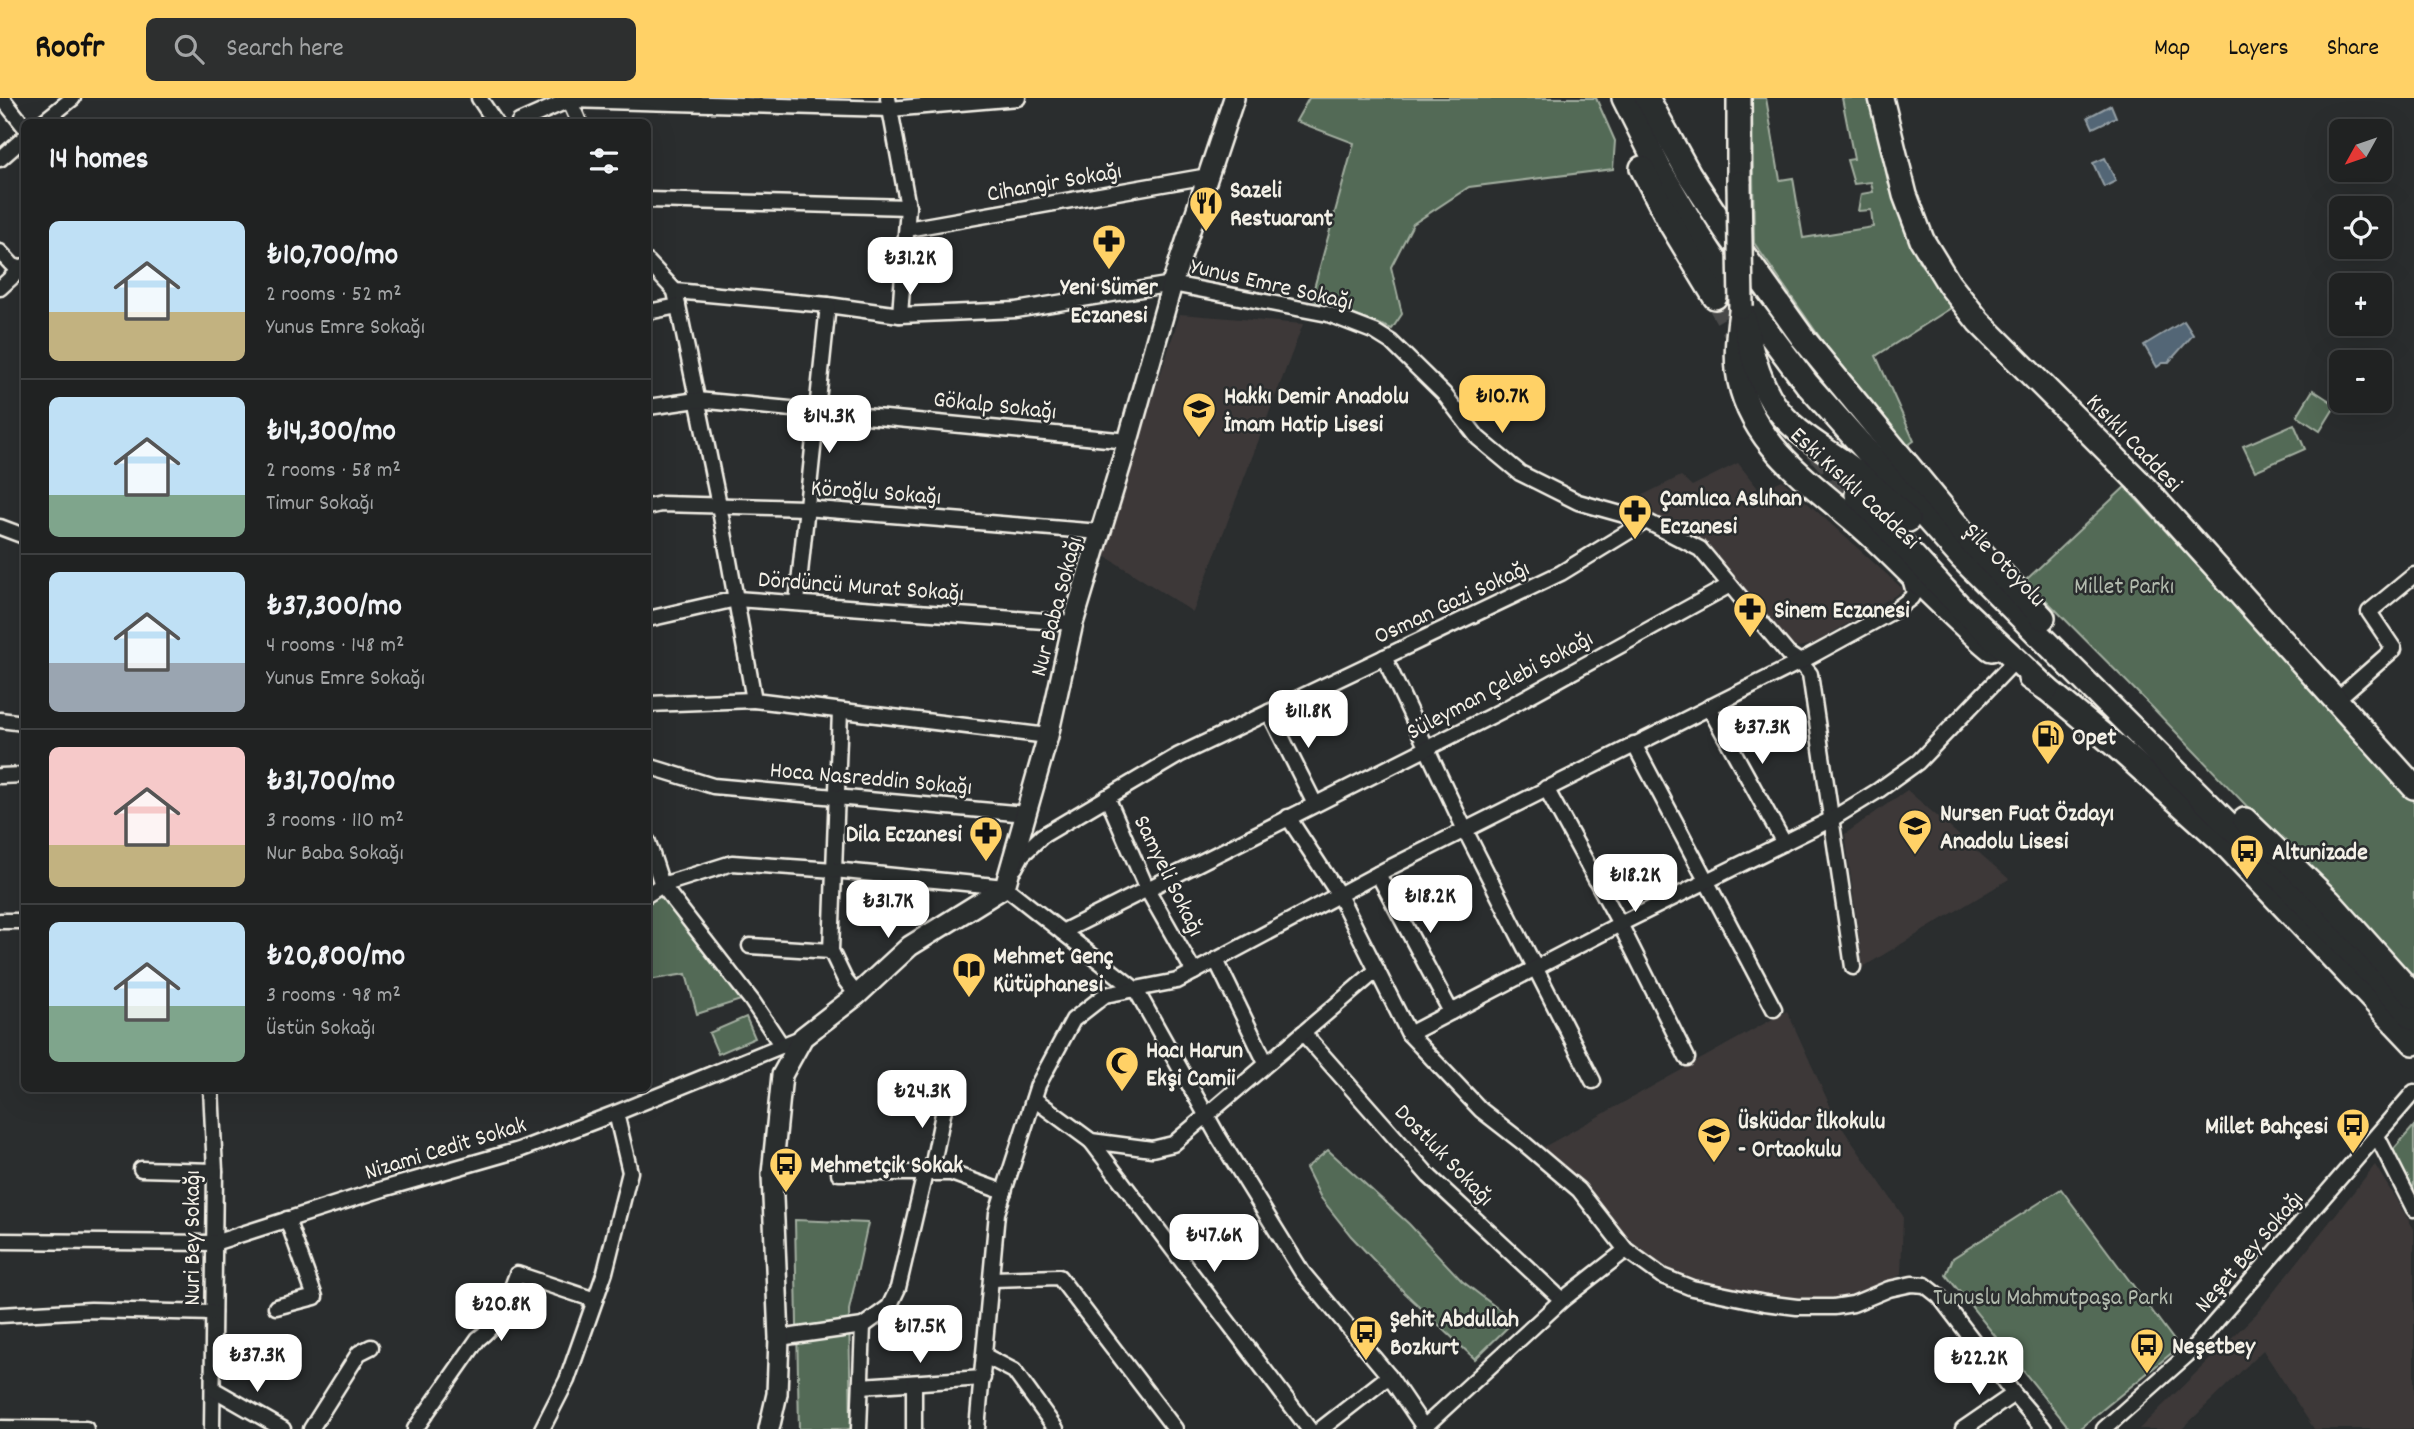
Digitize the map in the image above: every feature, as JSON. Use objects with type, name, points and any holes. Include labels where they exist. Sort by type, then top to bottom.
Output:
[{"type":"main road","points":[[1610,98],[1666,214],[1715,297]]},
{"type":"main road","name":"Şile Otoyolu","points":[[1624,98],[1660,170],[1693,226],[1722,271],[1807,384],[1961,556],[2231,827],[2414,1017]]},
{"type":"main road","name":"Şile Otoyolu","points":[[1647,98],[1689,174],[1724,229],[1803,338],[1970,541],[2148,726],[2329,901],[2414,996]]},
{"type":"main road","name":"Eski Kısıklı Caddesi","points":[[1739,98],[1741,306],[1737,347],[1738,372],[1745,400],[1755,423],[1783,459],[1873,537],[1962,625],[2010,666],[2047,689]]},
{"type":"main road","name":"Kısıklı Caddesi","points":[[1881,98],[1905,195],[1922,240],[1949,284],[1979,322],[2145,488],[2414,788]]},
{"type":"main road","name":"Nur Baba Sokağı","points":[[1005,887],[1048,736],[1073,623],[1172,284],[1230,99]]},
{"type":"main road","points":[[1741,306],[1748,341],[1763,383],[1787,422],[1868,481],[1996,614],[2140,737]]},
{"type":"main road","points":[[1857,495],[1960,607],[2047,689],[2117,747],[2223,842],[2414,1043]]},
{"type":"main road","points":[[769,1429],[777,1394],[779,1338],[772,1174],[782,1075],[803,1037],[857,995],[911,946],[1005,887]]},
{"type":"street","points":[[2,98],[21,122]]},
{"type":"street","points":[[47,119],[73,98]]},
{"type":"street","points":[[479,98],[493,119]]},
{"type":"street","points":[[526,119],[569,100],[889,104],[1018,98]]},
{"type":"street","points":[[569,100],[578,119]]},
{"type":"street","points":[[889,104],[908,207],[900,315]]},
{"type":"street","points":[[0,159],[21,141]]},
{"type":"street","name":"Cihangir Sokağı","points":[[907,229],[1208,176]]},
{"type":"street","points":[[651,200],[908,207]]},
{"type":"street","points":[[0,252],[21,268],[0,288]]},
{"type":"street","points":[[651,265],[675,291],[719,505],[754,700]]},
{"type":"street","name":"Yunus Emre Sokağı","points":[[675,291],[828,305],[900,315],[1016,310],[1172,284],[1328,314],[1375,332],[1408,357],[1444,394],[1478,438],[1520,473],[1578,502],[1646,521],[1700,549],[1788,654],[1800,662],[1810,674],[1853,967]]},
{"type":"street","points":[[797,602],[828,305]]},
{"type":"street","points":[[651,311],[678,306]]},
{"type":"street","name":"Gökalp Sokağı","points":[[651,407],[697,400],[816,409],[1128,441]]},
{"type":"street","name":"Köroğlu Sokağı","points":[[651,506],[661,504],[805,508],[1100,532]]},
{"type":"street","name":"Osman Gazi Sokağı","points":[[1005,887],[1022,855],[1041,836],[1179,755],[1561,573],[1646,521]]},
{"type":"street","points":[[0,527],[21,535]]},
{"type":"street","points":[[977,1429],[997,1213],[1038,1085],[1073,1020],[1105,995],[1177,982],[1378,874],[1800,662],[1895,610],[1911,598],[1914,587],[1904,568]]},
{"type":"street","points":[[2336,701],[2394,649],[2369,612],[2414,575]]},
{"type":"street","name":"Süleyman Çelebi Sokağı","points":[[1062,932],[1503,710],[1730,584]]},
{"type":"street","name":"Dördüncü Murat Sokağı","points":[[651,618],[736,599],[1073,623]]},
{"type":"street","points":[[1384,657],[1465,830],[1593,1081]]},
{"type":"street","points":[[1409,1034],[1832,818],[1879,790],[1918,762],[2010,666]]},
{"type":"street","points":[[651,704],[754,700],[1048,736]]},
{"type":"street","points":[[1709,707],[1783,843]]},
{"type":"street","points":[[840,711],[831,951],[845,980],[857,995]]},
{"type":"street","points":[[1269,712],[1315,804]]},
{"type":"street","points":[[0,720],[21,723]]},
{"type":"street","points":[[1634,744],[1774,1009]]},
{"type":"street","name":"Hoca Nasreddin Sokağı","points":[[651,767],[713,786],[1026,814]]},
{"type":"street","points":[[0,776],[21,775]]},
{"type":"street","points":[[1546,788],[1620,924],[1687,1058]]},
{"type":"street","name":"Samyeli Sokağı","points":[[1107,797],[1146,889],[1194,972]]},
{"type":"street","points":[[1288,817],[1339,895],[1409,1034],[1480,1110],[1537,1153],[1579,1190],[1626,1250],[1662,1276],[1692,1288],[1786,1306],[1816,1308],[1853,1304],[1889,1289],[1912,1283],[1925,1285],[1939,1296],[2044,1429]]},
{"type":"street","points":[[651,851],[662,885],[752,1001],[782,1046]]},
{"type":"street","points":[[651,892],[662,885],[732,863],[1005,887],[1136,990],[1206,1114],[1302,1272],[1389,1376],[1424,1429],[1562,1300],[1626,1250]]},
{"type":"street","points":[[1378,874],[1451,1012]]},
{"type":"street","points":[[0,921],[21,921]]},
{"type":"street","points":[[750,946],[831,951]]},
{"type":"street","points":[[1216,960],[1266,1063]]},
{"type":"street","points":[[1091,1141],[1152,1149],[1173,1144],[1377,970]]},
{"type":"street","name":"Dostluk Sokağı","points":[[1303,1033],[1429,1176],[1562,1300]]},
{"type":"street","name":"Nizami Cedit Sokak","points":[[0,1241],[214,1243],[383,1189],[519,1150],[803,1037]]},
{"type":"street","name":"Nuri Bey Sokağı","points":[[211,1092],[215,1171],[212,1429]]},
{"type":"street","name":"Neşet Bey Sokağı","points":[[2104,1429],[2187,1355],[2414,1092]]},
{"type":"street","points":[[779,1338],[863,1326],[889,1307],[898,1288],[947,1094]]},
{"type":"street","points":[[1034,1099],[1091,1141],[1309,1429]]},
{"type":"street","points":[[542,1429],[567,1380],[605,1272],[630,1172],[616,1113]]},
{"type":"street","points":[[2377,1136],[2414,1209]]},
{"type":"street","points":[[141,1169],[215,1171]]},
{"type":"street","points":[[839,1173],[951,1173],[1004,1192]]},
{"type":"street","points":[[276,1307],[315,1297],[288,1219]]},
{"type":"street","points":[[415,1429],[478,1339],[489,1331],[502,1315],[517,1274],[595,1300]]},
{"type":"street","points":[[992,1279],[1059,1277],[1175,1429]]},
{"type":"street","points":[[0,1315],[91,1310],[214,1313]]},
{"type":"street","points":[[859,1429],[863,1326]]},
{"type":"street","points":[[311,1429],[359,1353],[371,1347]]},
{"type":"street","points":[[985,1356],[1013,1371],[1056,1429]]},
{"type":"street","points":[[1321,1429],[1389,1376]]},
{"type":"street","points":[[861,1386],[982,1378]]},
{"type":"street","points":[[914,1383],[914,1429]]},
{"type":"street","points":[[214,1388],[283,1429]]},
{"type":"street","points":[[1963,1429],[2014,1394]]},
{"type":"street","points":[[0,1428],[86,1429]]},
{"type":"shaded area","name":"Hakkı Demir Anadolu İmam Hatip Lisesi","points":[[1180,314],[1303,324],[1193,612],[1102,554]]},
{"type":"shaded area","points":[[1738,463],[1760,491],[1782,480],[1904,590],[1813,644],[1793,648],[1635,499],[1681,476],[1692,486]]},
{"type":"shaded area","name":"Nursen Fuat Özdayı Anadolu Lisesi","points":[[1907,790],[2009,879],[1863,967],[1845,834]]},
{"type":"shaded area","name":"Üsküdar İlkokulu - Ortaokulu","points":[[1787,1011],[1836,1119],[1903,1216],[1901,1275],[1849,1297],[1805,1300],[1696,1282],[1646,1258],[1581,1180],[1542,1148]]},
{"type":"shaded area","points":[[2375,1165],[2414,1229],[2414,1429],[2314,1429],[2263,1350],[2182,1429],[2139,1429],[2256,1314]]},
{"type":"green space","points":[[1309,98],[1596,98],[1615,141],[1613,169],[1469,187],[1413,224],[1391,267],[1402,314],[1392,329],[1311,299],[1354,143],[1296,121]]},
{"type":"green space","points":[[1752,98],[1766,98],[1780,180],[1793,178],[1803,238],[1873,227],[1871,210],[1858,211],[1861,194],[1873,192],[1871,182],[1854,184],[1847,160],[1854,159],[1842,98],[1868,98],[1897,208],[1919,262],[1954,306],[1876,356],[1914,441],[1905,447],[1849,379],[1754,243]]},
{"type":"green space","points":[[2313,390],[2329,400],[2331,413],[2320,431],[2297,416]]},
{"type":"green space","points":[[2294,424],[2305,449],[2255,471],[2243,446]]},
{"type":"green space","name":"Millet Parkı","points":[[2125,487],[2414,800],[2414,981],[2151,706],[2026,580]]},
{"type":"green space","points":[[663,895],[744,999],[697,1014],[686,974],[651,980],[651,901]]},
{"type":"green space","points":[[746,1017],[755,1038],[718,1054],[709,1033]]},
{"type":"green space","points":[[2414,1126],[2414,1192],[2391,1152]]},
{"type":"green space","points":[[1328,1150],[1409,1224],[1462,1281],[1514,1321],[1475,1359],[1404,1292],[1351,1236],[1321,1198],[1306,1168]]},
{"type":"green space","name":"Tunuslu Mahmutpaşa Parkı","points":[[2061,1189],[2179,1347],[2079,1429],[2070,1429],[1946,1275],[1953,1258]]},
{"type":"green space","points":[[795,1220],[868,1223],[849,1310],[851,1429],[799,1429]]},
{"type":"water","points":[[2111,105],[2116,117],[2093,128],[2088,117]]},
{"type":"water","points":[[2105,158],[2116,181],[2104,187],[2093,163]]},
{"type":"water","points":[[2184,321],[2193,335],[2168,363],[2157,367],[2144,345]]},
{"type":"tunnel","points":[[1715,297],[1743,346]]},
{"type":"tunnel","points":[[1815,448],[1857,495]]},
{"type":"place","name":"Sazeli Restuarant","points":[[1206,233]]},
{"type":"place","name":"Yeni Sümer Eczanesi","points":[[1109,271]]},
{"type":"place","name":"Hakkı Demir Anadolu İmam Hatip Lisesi","points":[[1199,439]]},
{"type":"place","name":"Çamlıca Aslıhan Eczanesi","points":[[1635,541]]},
{"type":"place","name":"Sinem Eczanesi","points":[[1750,639]]},
{"type":"place","name":"Opet","points":[[2048,766]]},
{"type":"place","name":"Nursen Fuat Özdayı Anadolu Lisesi","points":[[1915,856]]},
{"type":"place","name":"Dila Eczanesi","points":[[986,863]]},
{"type":"place","name":"Altunizade","points":[[2247,881]]},
{"type":"place","name":"Mehmet Genç Kütüphanesi","points":[[969,999]]},
{"type":"place","name":"Hacı Harun Ekşi Camii","points":[[1122,1093]]},
{"type":"place","name":"Millet Bahçesi","points":[[2353,1155]]},
{"type":"place","name":"Üsküdar İlkokulu - Ortaokulu","points":[[1714,1164]]},
{"type":"place","name":"Mehmetçik Sokak","points":[[786,1194]]},
{"type":"place","name":"Şehit Abdullah Bozkurt","points":[[1366,1362]]},
{"type":"place","name":"Neşetbey","points":[[2147,1375]]}]
